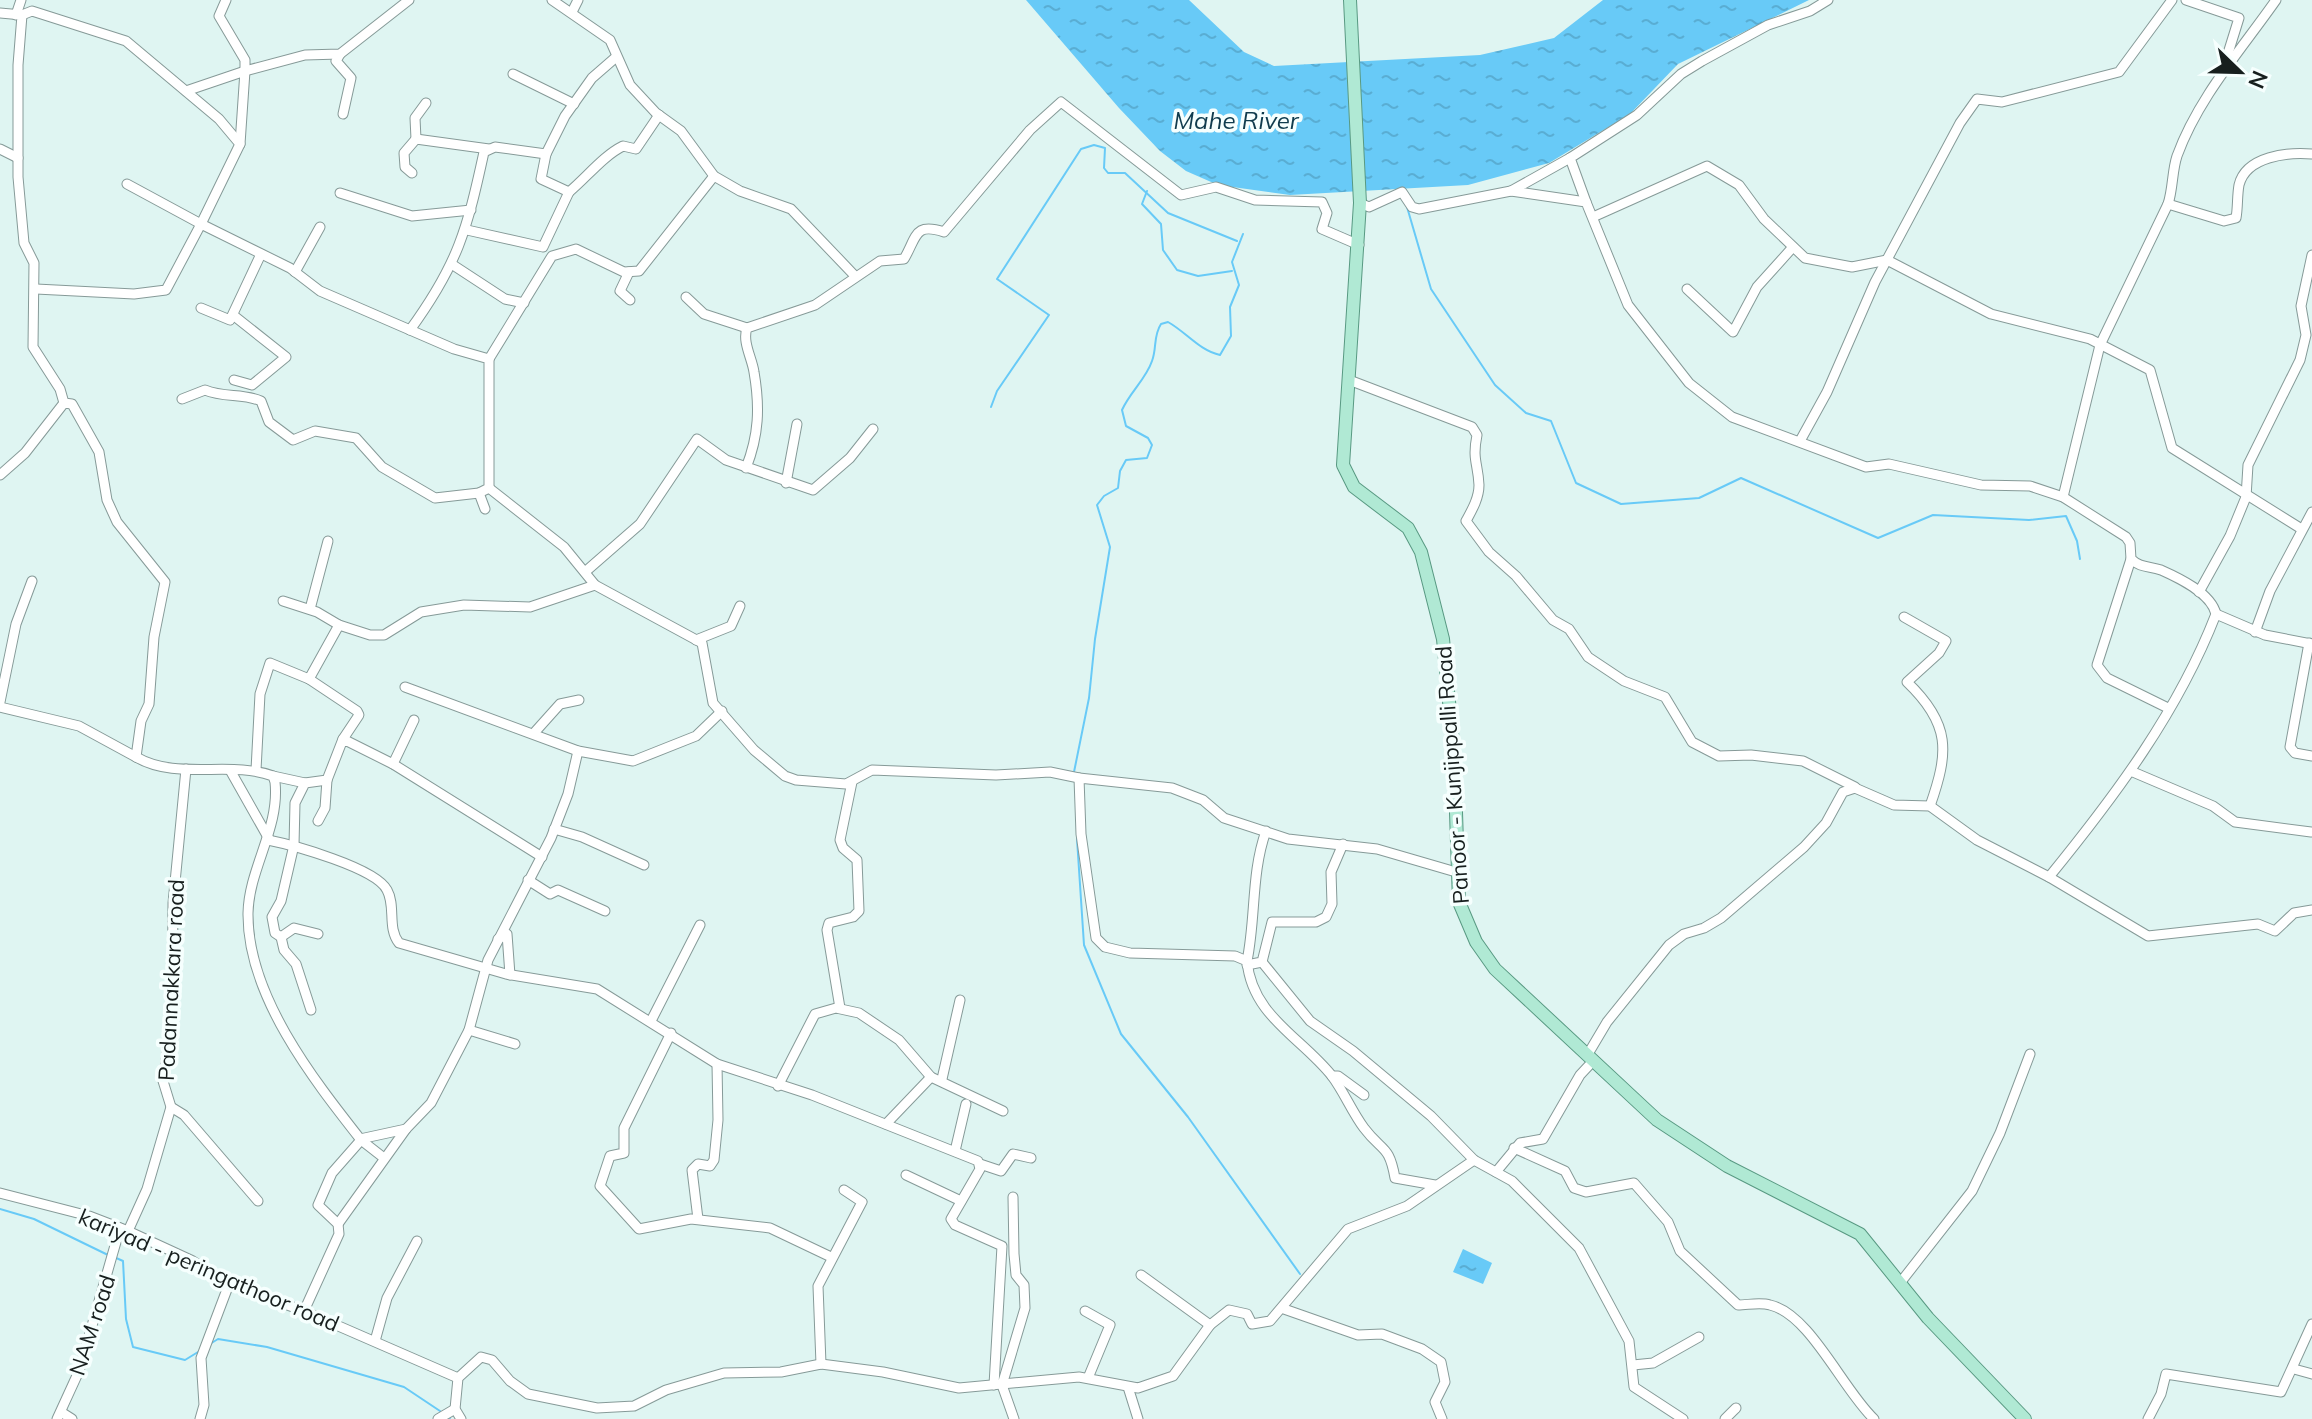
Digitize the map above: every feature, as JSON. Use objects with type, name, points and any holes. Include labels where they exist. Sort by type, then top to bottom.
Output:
[{"type":"main road","name":"Panoor - Kunjippalli Road","points":[[1350,0],[1360,203],[1342,447],[1347,474],[1366,498],[1408,528],[1415,538],[1443,639],[1454,753],[1456,872],[1459,902],[1466,922],[1488,960],[1657,1120],[1714,1159],[1851,1228],[1883,1259],[1928,1318],[2025,1419]]},
{"type":"street","points":[[21,0],[18,158],[24,243],[34,263],[33,347],[60,389],[64,403]]},
{"type":"street","points":[[36,289],[134,294],[166,290],[240,144],[245,60],[219,16],[226,0]]},
{"type":"street","points":[[343,114],[351,78],[336,61],[340,54],[409,0]]},
{"type":"street","points":[[552,0],[610,40],[615,58],[630,85],[659,115],[681,131],[714,176],[740,191],[791,209],[855,276]]},
{"type":"street","points":[[572,12],[578,0]]},
{"type":"street","points":[[1360,203],[1369,207],[1391,194],[1402,192],[1412,207],[1419,209],[1511,191],[1637,115],[1691,67],[1768,25],[1810,11],[1828,0]]},
{"type":"street","points":[[1800,441],[1827,392],[1887,260],[1960,123],[1977,99],[2002,102],[2119,72],[2172,0]]},
{"type":"street","points":[[2063,497],[2100,345],[2168,204],[2175,184],[2176,158],[2224,67],[2239,18],[2186,0]]},
{"type":"street","points":[[2224,67],[2240,52],[2276,0]]},
{"type":"street","points":[[0,13],[19,15],[32,11],[126,41],[219,119],[240,144]]},
{"type":"street","points":[[186,91],[305,55],[340,54]]},
{"type":"street","points":[[569,192],[541,179],[546,154],[592,78],[615,58]]},
{"type":"street","points":[[513,74],[574,104]]},
{"type":"street","points":[[686,297],[704,314],[747,328],[815,305],[888,257],[904,259],[914,238],[923,229],[934,228],[944,232],[1030,130],[1061,102],[1181,195],[1189,196],[1216,187],[1255,200],[1322,202],[1327,213],[1322,229],[1359,245]]},
{"type":"street","points":[[412,173],[405,167],[404,153],[416,139],[415,118],[426,103]]},
{"type":"street","points":[[467,230],[543,247],[569,192],[599,168],[609,153],[623,146],[636,149],[659,115]]},
{"type":"street","points":[[416,139],[546,154]]},
{"type":"street","points":[[0,149],[18,158]]},
{"type":"street","points":[[410,330],[453,265],[467,230],[484,152],[489,149]]},
{"type":"street","points":[[2168,204],[2224,221],[2236,218],[2239,183],[2250,167],[2289,152],[2312,154]]},
{"type":"street","points":[[1570,158],[1628,305],[1689,383],[1732,417],[1866,467],[1889,464],[1981,485],[2030,486],[2063,497],[2126,537],[2130,543],[2131,559],[2097,665],[2101,674],[2168,708]]},
{"type":"street","points":[[1593,217],[1707,166],[1739,185],[1764,219],[1805,258],[1852,267],[1887,260],[1991,314],[2100,345],[2150,370],[2172,448],[2300,528]]},
{"type":"street","points":[[485,509],[489,359],[552,256],[568,249],[583,251],[629,272],[639,271],[714,176]]},
{"type":"street","points":[[127,184],[295,272],[320,291],[454,349],[489,359]]},
{"type":"street","points":[[1511,191],[1586,202]]},
{"type":"street","points":[[340,193],[412,216],[471,210]]},
{"type":"street","points":[[295,272],[320,227]]},
{"type":"street","points":[[1687,289],[1733,332],[1757,287],[1793,247]]},
{"type":"street","points":[[201,308],[230,320],[261,254]]},
{"type":"street","points":[[2199,592],[2218,563],[2246,497],[2248,465],[2300,360],[2306,335],[2301,306],[2312,255]]},
{"type":"street","points":[[453,265],[505,299],[524,303]]},
{"type":"street","points":[[629,272],[620,291],[630,300]]},
{"type":"street","points":[[233,315],[286,357],[252,385],[234,380]]},
{"type":"street","points":[[746,468],[757,439],[759,423],[754,371],[745,335],[747,328]]},
{"type":"street","points":[[1349,380],[1472,427],[1477,435],[1473,462],[1479,485],[1478,497],[1466,521],[1489,552],[1516,576],[1553,620],[1569,629],[1588,657],[1624,681],[1665,697],[1692,742],[1719,756],[1751,755],[1803,761],[1894,805],[1930,806],[1977,840],[2049,877],[2148,936],[2258,924],[2275,931],[2294,913],[2312,910]]},
{"type":"street","points":[[182,399],[205,390],[221,396],[249,395],[261,401],[269,422],[293,440],[315,431],[356,438],[382,467],[435,498],[484,491],[564,547],[595,585],[702,643],[713,703],[754,750],[785,776],[796,780],[852,782],[872,770],[996,775],[1050,772],[1182,790],[1203,800],[1224,818],[1288,839],[1394,853],[1456,872]]},
{"type":"street","points":[[0,475],[25,453],[64,403]]},
{"type":"street","points":[[64,403],[72,404],[99,452],[107,500],[117,522],[165,582],[154,637],[149,704],[141,721],[136,757]]},
{"type":"street","points":[[786,483],[797,424]]},
{"type":"street","points":[[585,572],[640,524],[697,439],[726,460],[813,490],[850,458],[873,429]]},
{"type":"street","points":[[2255,632],[2300,528],[2312,513]]},
{"type":"street","points":[[310,609],[328,541]]},
{"type":"street","points":[[2131,559],[2144,567],[2158,569],[2199,592],[2216,614],[2255,632],[2310,644],[2290,747],[2295,753],[2312,756]]},
{"type":"street","points":[[32,581],[16,624],[0,704],[79,726],[136,757],[186,769],[256,770],[305,783],[327,780]]},
{"type":"street","points":[[283,601],[310,609],[339,625],[384,635],[421,612],[444,611],[464,605],[530,607],[595,585]]},
{"type":"street","points":[[696,640],[702,634],[731,626],[740,606]]},
{"type":"street","points":[[2049,877],[2133,772],[2190,673],[2216,614]]},
{"type":"street","points":[[1904,617],[1946,641],[1939,653],[1908,680],[1931,707],[1943,736],[1940,779],[1930,806]]},
{"type":"street","points":[[309,679],[339,625]]},
{"type":"street","points":[[256,770],[260,694],[270,663],[309,679],[357,711],[359,715],[343,739],[327,780],[325,808],[318,821]]},
{"type":"street","points":[[405,687],[578,751],[642,760],[696,736],[722,711]]},
{"type":"street","points":[[534,733],[560,704],[579,700]]},
{"type":"street","points":[[393,764],[414,720]]},
{"type":"street","points":[[343,739],[393,764],[542,857]]},
{"type":"street","points":[[304,1311],[339,1234],[338,1224],[406,1129],[431,1103],[469,1030],[485,969],[554,829],[578,751]]},
{"type":"street","name":"Padannakkara road","points":[[124,1230],[147,1189],[171,1107],[163,1081],[172,1020],[173,903],[186,769]]},
{"type":"street","points":[[230,770],[268,840]]},
{"type":"street","points":[[2133,772],[2213,806],[2235,822],[2311,832]]},
{"type":"street","points":[[273,776],[275,808],[248,913],[259,975],[277,1020],[308,1070],[360,1140],[384,1158]]},
{"type":"street","points":[[1076,777],[1096,938],[1105,947],[1130,953],[1235,956],[1247,963],[1262,962]]},
{"type":"street","points":[[840,1008],[827,930],[829,923],[853,917],[859,911],[857,860],[843,848],[840,840],[852,782]]},
{"type":"street","points":[[305,783],[295,803],[294,845],[281,901],[272,917],[275,933],[281,937],[284,950],[296,964],[311,1010]]},
{"type":"street","points":[[1496,1172],[1514,1148],[1525,1140],[1543,1139],[1591,1057],[1607,1022],[1677,938],[1704,928],[1735,908],[1804,847],[1826,823],[1843,792],[1855,788]]},
{"type":"street","points":[[554,829],[582,837],[644,865]]},
{"type":"street","points":[[1266,831],[1257,857],[1253,932],[1247,963],[1255,994],[1282,1030],[1332,1076],[1364,1128],[1389,1152],[1395,1178],[1435,1185]]},
{"type":"street","points":[[268,840],[294,845],[381,880],[391,898],[393,933],[399,943],[510,975],[597,989],[717,1064],[886,1124],[980,1164],[1001,1171],[1013,1154],[1031,1158]]},
{"type":"street","points":[[1262,962],[1272,922],[1316,922],[1326,917],[1332,904],[1331,872],[1343,844]]},
{"type":"street","points":[[528,880],[550,894],[558,890],[605,911]]},
{"type":"street","points":[[651,1021],[700,925]]},
{"type":"street","points":[[281,937],[294,928],[318,934]]},
{"type":"street","points":[[498,939],[507,934],[510,975]]},
{"type":"street","points":[[1262,962],[1310,1021],[1353,1051],[1431,1116],[1474,1160],[1512,1181],[1579,1248],[1629,1341],[1634,1387],[1683,1419]]},
{"type":"street","points":[[942,1079],[960,1000]]},
{"type":"street","points":[[778,1086],[815,1014],[840,1008],[859,1013],[899,1040],[931,1077],[942,1079],[1003,1111]]},
{"type":"street","points":[[469,1030],[515,1044]]},
{"type":"street","points":[[671,1033],[624,1128],[624,1153],[610,1156],[600,1186],[639,1229],[698,1219],[770,1228],[831,1257]]},
{"type":"street","points":[[1900,1283],[1972,1191],[2000,1133],[2030,1054]]},
{"type":"street","points":[[698,1219],[692,1170],[698,1164],[710,1166],[714,1160],[718,1120],[717,1064]]},
{"type":"street","points":[[1332,1076],[1338,1076],[1364,1095]]},
{"type":"street","points":[[886,1124],[931,1077]]},
{"type":"street","points":[[955,1151],[966,1104]]},
{"type":"street","points":[[171,1107],[184,1115],[258,1201]]},
{"type":"street","points":[[338,1224],[318,1205],[321,1190],[360,1140],[406,1129]]},
{"type":"street","points":[[1514,1148],[1565,1171],[1574,1188],[1586,1192],[1634,1183],[1668,1222],[1680,1251],[1738,1305],[1769,1304],[1791,1314],[1858,1404],[1874,1419]]},
{"type":"street","points":[[461,1419],[455,1409],[458,1378],[476,1358],[486,1357],[528,1394],[580,1406],[623,1407],[645,1402],[701,1377],[724,1373],[781,1372],[821,1364],[883,1372],[959,1388],[1088,1378],[1128,1387],[1152,1385],[1173,1376],[1210,1325],[1229,1310],[1247,1314],[1252,1324],[1270,1321],[1284,1309],[1348,1229],[1407,1206],[1474,1160]]},
{"type":"street","points":[[980,1164],[952,1222],[1002,1246],[998,1385],[1014,1419]]},
{"type":"street","points":[[906,1175],[961,1201]]},
{"type":"street","points":[[821,1364],[818,1286],[862,1202],[844,1190]]},
{"type":"street","name":"kariyad - peringathoor road","points":[[0,1193],[89,1216],[124,1230],[191,1260],[229,1284],[304,1311],[458,1378]]},
{"type":"street","points":[[998,1385],[1025,1308],[1024,1285],[1016,1275],[1013,1197]]},
{"type":"street","name":"NAM road","points":[[59,1416],[79,1371],[124,1230]]},
{"type":"street","points":[[375,1341],[387,1298],[417,1241]]},
{"type":"street","points":[[1141,1275],[1210,1325]]},
{"type":"street","points":[[200,1419],[204,1352],[229,1284]]},
{"type":"street","points":[[1284,1309],[1358,1335],[1382,1334],[1422,1349],[1441,1362],[1445,1382],[1435,1402],[1442,1419]]},
{"type":"street","points":[[1085,1311],[1110,1325],[1088,1378]]},
{"type":"street","points":[[2148,1419],[2161,1394],[2166,1374],[2281,1392],[2312,1324]]},
{"type":"street","points":[[1633,1365],[1653,1363],[1699,1337]]},
{"type":"street","points":[[2294,1369],[2312,1374]]},
{"type":"street","points":[[1128,1387],[1138,1419]]},
{"type":"street","points":[[1725,1419],[1736,1408]]},
{"type":"street","points":[[438,1419],[455,1409]]},
{"type":"street","points":[[59,1416],[72,1419]]},
{"type":"water","name":"Mahe River","points":[[1026,0],[1189,0],[1244,52],[1274,66],[1480,55],[1554,38],[1603,0],[1809,0],[1678,64],[1630,114],[1549,163],[1468,185],[1290,195],[1218,185],[1186,171],[1160,151],[1119,108]]},
{"type":"water","points":[[1463,1249],[1492,1263],[1483,1284],[1453,1272]]},
{"type":"waterway","points":[[991,407],[997,391],[1049,315],[997,279],[1081,149],[1094,145],[1105,148],[1104,168],[1108,173],[1125,173],[1168,213],[1237,241]]},
{"type":"waterway","points":[[1147,191],[1142,204],[1161,224],[1163,250],[1177,270],[1198,276],[1232,271]]},
{"type":"waterway","points":[[1407,207],[1431,289],[1495,385],[1526,413],[1551,421],[1576,483],[1621,504],[1699,498],[1741,478],[1878,538],[1933,515],[2029,520],[2066,516],[2077,541],[2080,559]]},
{"type":"waterway","points":[[1074,772],[1089,698],[1110,547],[1097,505],[1104,496],[1118,488],[1120,471],[1126,460],[1147,458],[1152,445],[1148,438],[1126,426],[1122,410],[1149,368],[1161,324],[1168,322],[1206,350],[1220,355],[1231,336],[1230,307],[1239,285],[1232,262],[1243,234]]},
{"type":"waterway","points":[[1077,839],[1084,945],[1121,1034],[1188,1117],[1300,1274]]},
{"type":"waterway","points":[[0,1209],[34,1219],[108,1255]]},
{"type":"waterway","points":[[114,1257],[123,1261],[126,1319],[133,1347],[185,1360],[198,1352]]},
{"type":"waterway","points":[[210,1344],[218,1339],[267,1347],[404,1387],[440,1411]]}]
